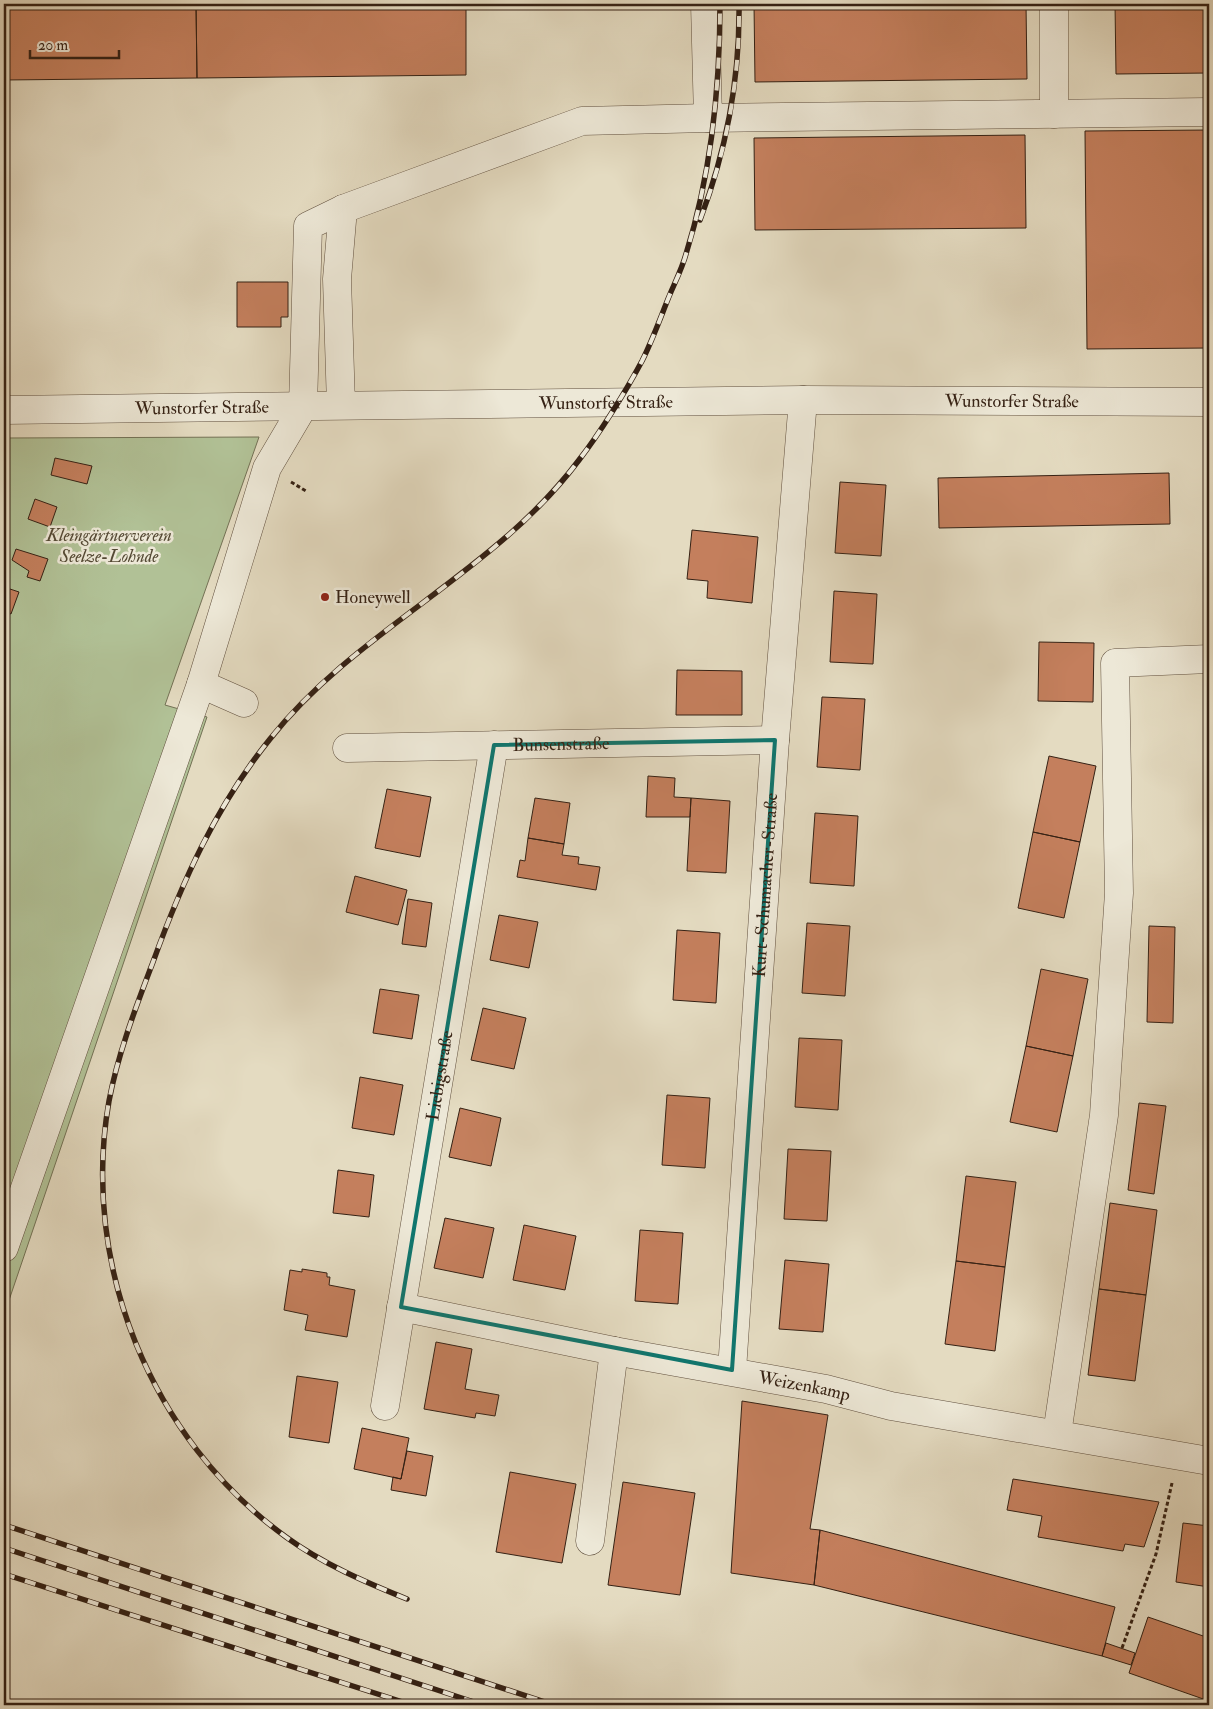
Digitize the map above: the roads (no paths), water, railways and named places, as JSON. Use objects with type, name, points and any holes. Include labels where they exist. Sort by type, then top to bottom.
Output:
[{"type":"street","points":[[705,4],[708,118]]},
{"type":"street","points":[[1054,4],[1054,114]]},
{"type":"street","points":[[4,1248],[201,684],[267,468],[303,406],[308,226],[343,209],[582,121],[1209,112]]},
{"type":"street","points":[[341,405],[337,279],[343,209]]},
{"type":"street","name":"Wunstorfer Straße","points":[[4,410],[804,400],[1209,402]]},
{"type":"street","name":"Kurt-Schumacher-Straße","points":[[732,1370],[776,740],[804,400]]},
{"type":"street","points":[[1057,1434],[1104,1115],[1119,893],[1116,663],[1209,659]]},
{"type":"street","points":[[201,684],[244,703]]},
{"type":"street","name":"Bunsenstraße","points":[[347,748],[776,740]]},
{"type":"street","name":"Liebigstraße","points":[[385,1406],[494,745]]},
{"type":"street","name":"Weizenkamp","points":[[401,1307],[614,1351],[732,1370],[826,1389],[891,1406],[1209,1461]]},
{"type":"street","points":[[590,1541],[614,1351]]},
{"type":"railway","points":[[407,1599],[329,1564],[286,1537],[238,1497],[197,1451],[163,1399],[136,1344],[117,1285],[105,1225],[103,1163],[109,1101],[117,1065],[128,1030],[176,903],[217,818],[251,765],[270,739],[305,700],[343,665],[508,536],[545,500],[587,449],[636,373],[682,265],[695,224],[708,162],[716,98],[720,4]]},
{"type":"railway","points":[[700,220],[718,167],[730,114],[737,60],[739,4]]},
{"type":"railway","points":[[4,1525],[554,1705]]},
{"type":"railway","points":[[4,1548],[483,1705]]},
{"type":"railway","points":[[4,1574],[412,1705]]},
{"type":"place","name":"Honeywell","points":[[325,597]]},
{"type":"park label","name":"Kleingärtnerverein Seelze-Lohnde","points":[[109,545]]}]
